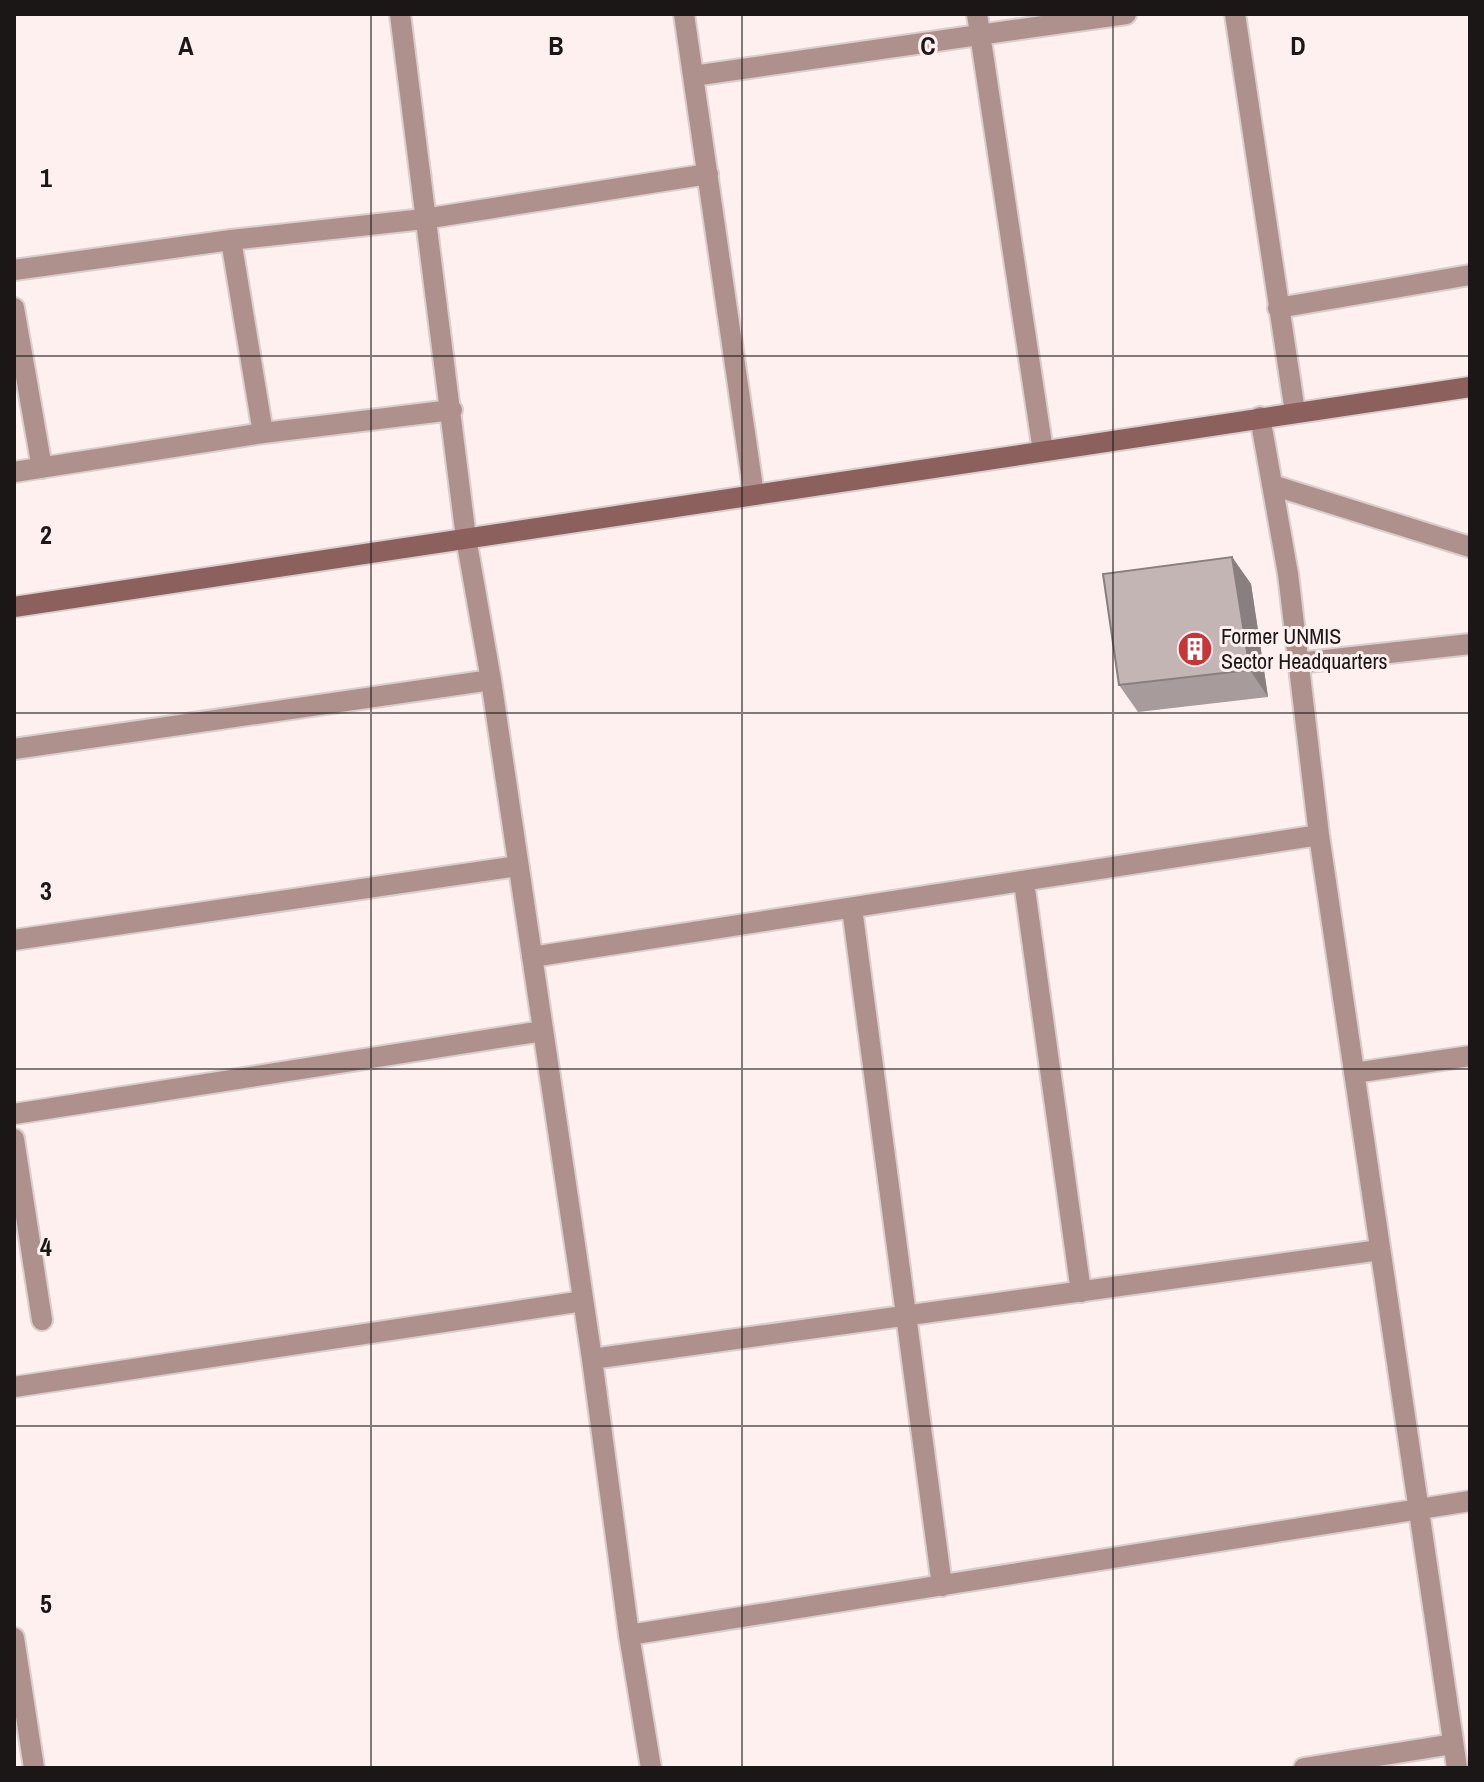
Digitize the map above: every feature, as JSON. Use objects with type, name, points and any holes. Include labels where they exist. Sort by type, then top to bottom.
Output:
[{"type":"street","points":[[400,14],[466,538],[491,680],[592,1359],[629,1635],[651,1768]]},
{"type":"street","points":[[684,14],[754,495]]},
{"type":"street","points":[[693,76],[979,24],[1126,14]]},
{"type":"street","points":[[1235,14],[1295,412]]},
{"type":"street","points":[[979,24],[1043,451]]},
{"type":"street","points":[[14,270],[231,240],[424,219],[708,174]]},
{"type":"street","points":[[231,240],[263,433]]},
{"type":"street","points":[[1278,308],[1470,275]]},
{"type":"street","points":[[14,308],[42,468]]},
{"type":"street","points":[[14,607],[1470,387]]},
{"type":"street","points":[[14,472],[263,433],[452,410]]},
{"type":"street","points":[[1260,417],[1288,574],[1319,835],[1457,1768]]},
{"type":"street","points":[[1272,485],[1470,547]]},
{"type":"street","points":[[1298,663],[1470,644]]},
{"type":"street","points":[[14,749],[491,680]]},
{"type":"street","points":[[532,957],[1319,835]]},
{"type":"street","points":[[14,940],[518,866]]},
{"type":"street","points":[[1024,882],[1081,1292]]},
{"type":"street","points":[[852,908],[942,1586]]},
{"type":"street","points":[[14,1114],[543,1031]]},
{"type":"street","points":[[1354,1073],[1470,1056]]},
{"type":"street","points":[[14,1139],[42,1320]]},
{"type":"street","points":[[592,1359],[1380,1250]]},
{"type":"street","points":[[14,1387],[583,1301]]},
{"type":"street","points":[[629,1635],[1470,1501]]},
{"type":"street","points":[[14,1638],[34,1768]]},
{"type":"street","points":[[1304,1768],[1453,1744]]},
{"type":"building","name":"Former UNMIS Sector Headquarters","points":[[1232,557],[1250,670],[1119,685],[1103,574]]},
{"type":"place","name":"Former UNMIS Sector Headquarters","points":[[1195,649]]}]
